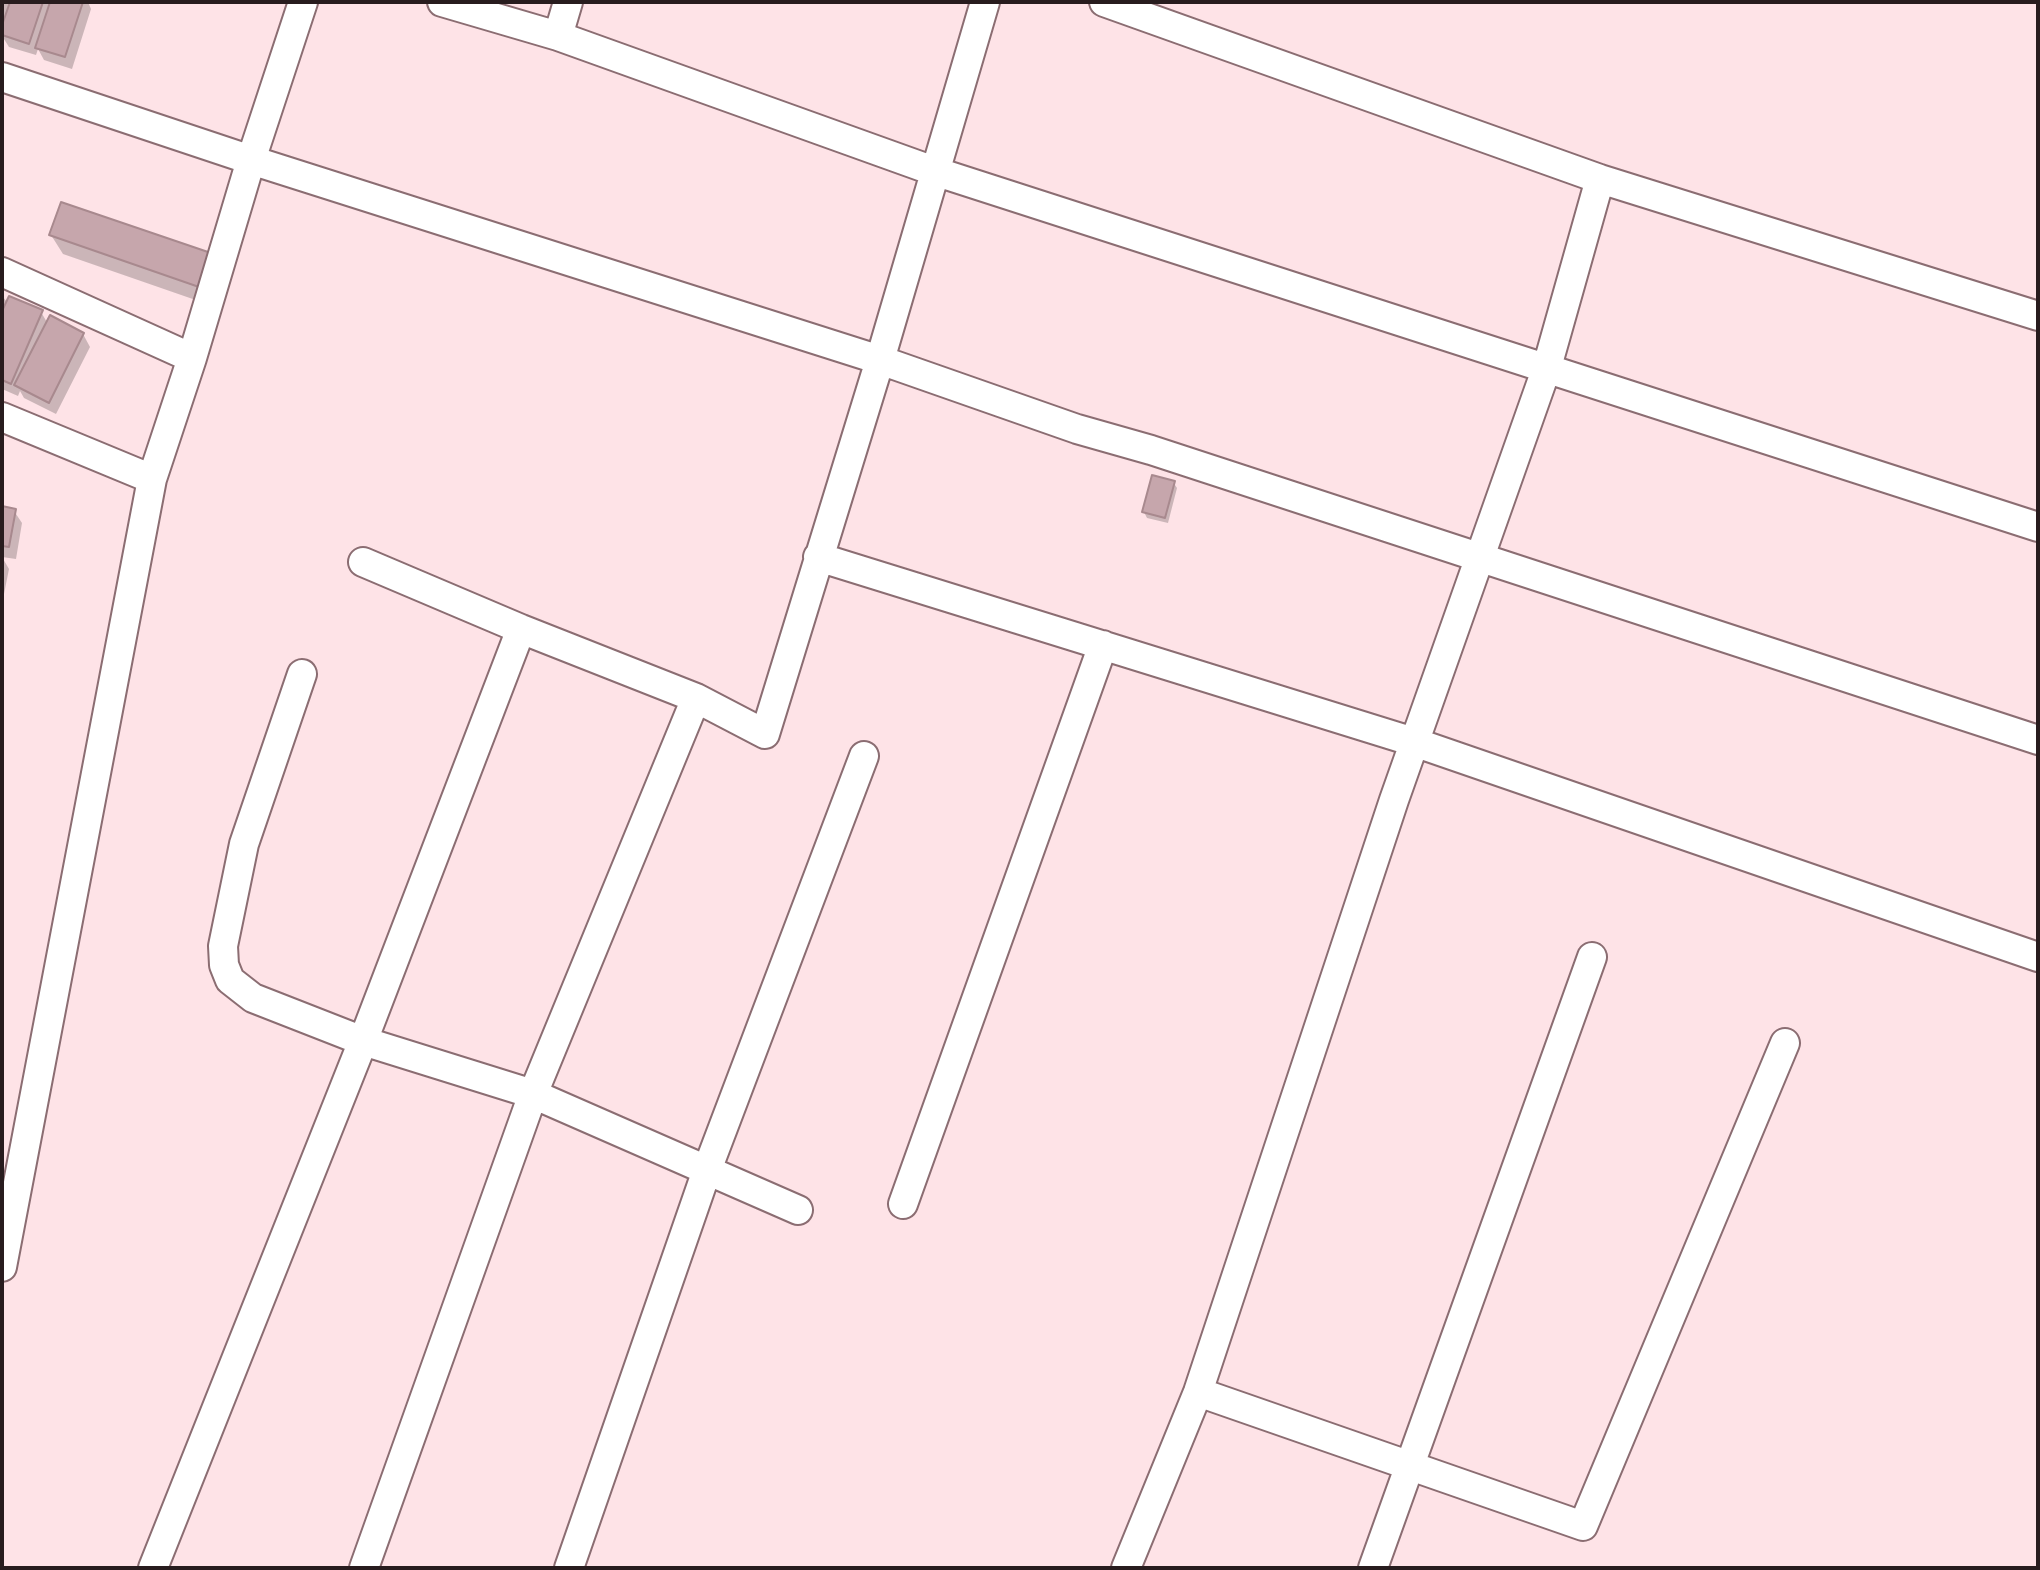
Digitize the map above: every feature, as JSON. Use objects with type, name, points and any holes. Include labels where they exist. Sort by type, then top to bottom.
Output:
[{"type":"street","points":[[2,1267],[14,1150],[152,479],[303,2]]},
{"type":"street","points":[[442,2],[558,36],[934,171],[2038,527]]},
{"type":"street","points":[[558,36],[568,2]]},
{"type":"street","points":[[363,562],[696,698],[765,734],[880,360],[985,2]]},
{"type":"street","points":[[1104,2],[1600,179],[2038,316]]},
{"type":"street","points":[[2,77],[251,160],[880,360],[1077,429],[1151,450],[2038,740]]},
{"type":"street","points":[[1126,1568],[1198,1392],[1414,742],[1547,367],[1600,179]]},
{"type":"street","points":[[2,272],[192,358]]},
{"type":"street","points":[[2,417],[152,479]]},
{"type":"street","points":[[818,557],[1414,742],[2038,957]]},
{"type":"street","points":[[153,1568],[363,1041],[521,629]]},
{"type":"street","points":[[903,1204],[1103,645]]},
{"type":"street","points":[[302,674],[244,844],[223,946],[224,965],[230,980],[253,998],[363,1041],[533,1094],[798,1210]]},
{"type":"street","points":[[364,1568],[533,1094],[696,698]]},
{"type":"street","points":[[569,1568],[707,1170],[864,756]]},
{"type":"street","points":[[1373,1568],[1592,957]]},
{"type":"street","points":[[1198,1392],[1583,1526],[1785,1043]]},
{"type":"building","points":[[10,2],[43,2],[29,44],[2,35]]},
{"type":"building","points":[[50,2],[83,2],[65,57],[35,48]]},
{"type":"building","points":[[61,202],[211,253],[199,287],[49,235]]},
{"type":"building","points":[[9,296],[43,310],[11,384],[2,380],[2,311]]},
{"type":"building","points":[[50,315],[84,333],[49,403],[14,385]]},
{"type":"building","points":[[1152,475],[1175,481],[1165,518],[1142,512]]},
{"type":"building","points":[[2,506],[16,509],[9,547],[2,546]]}]
